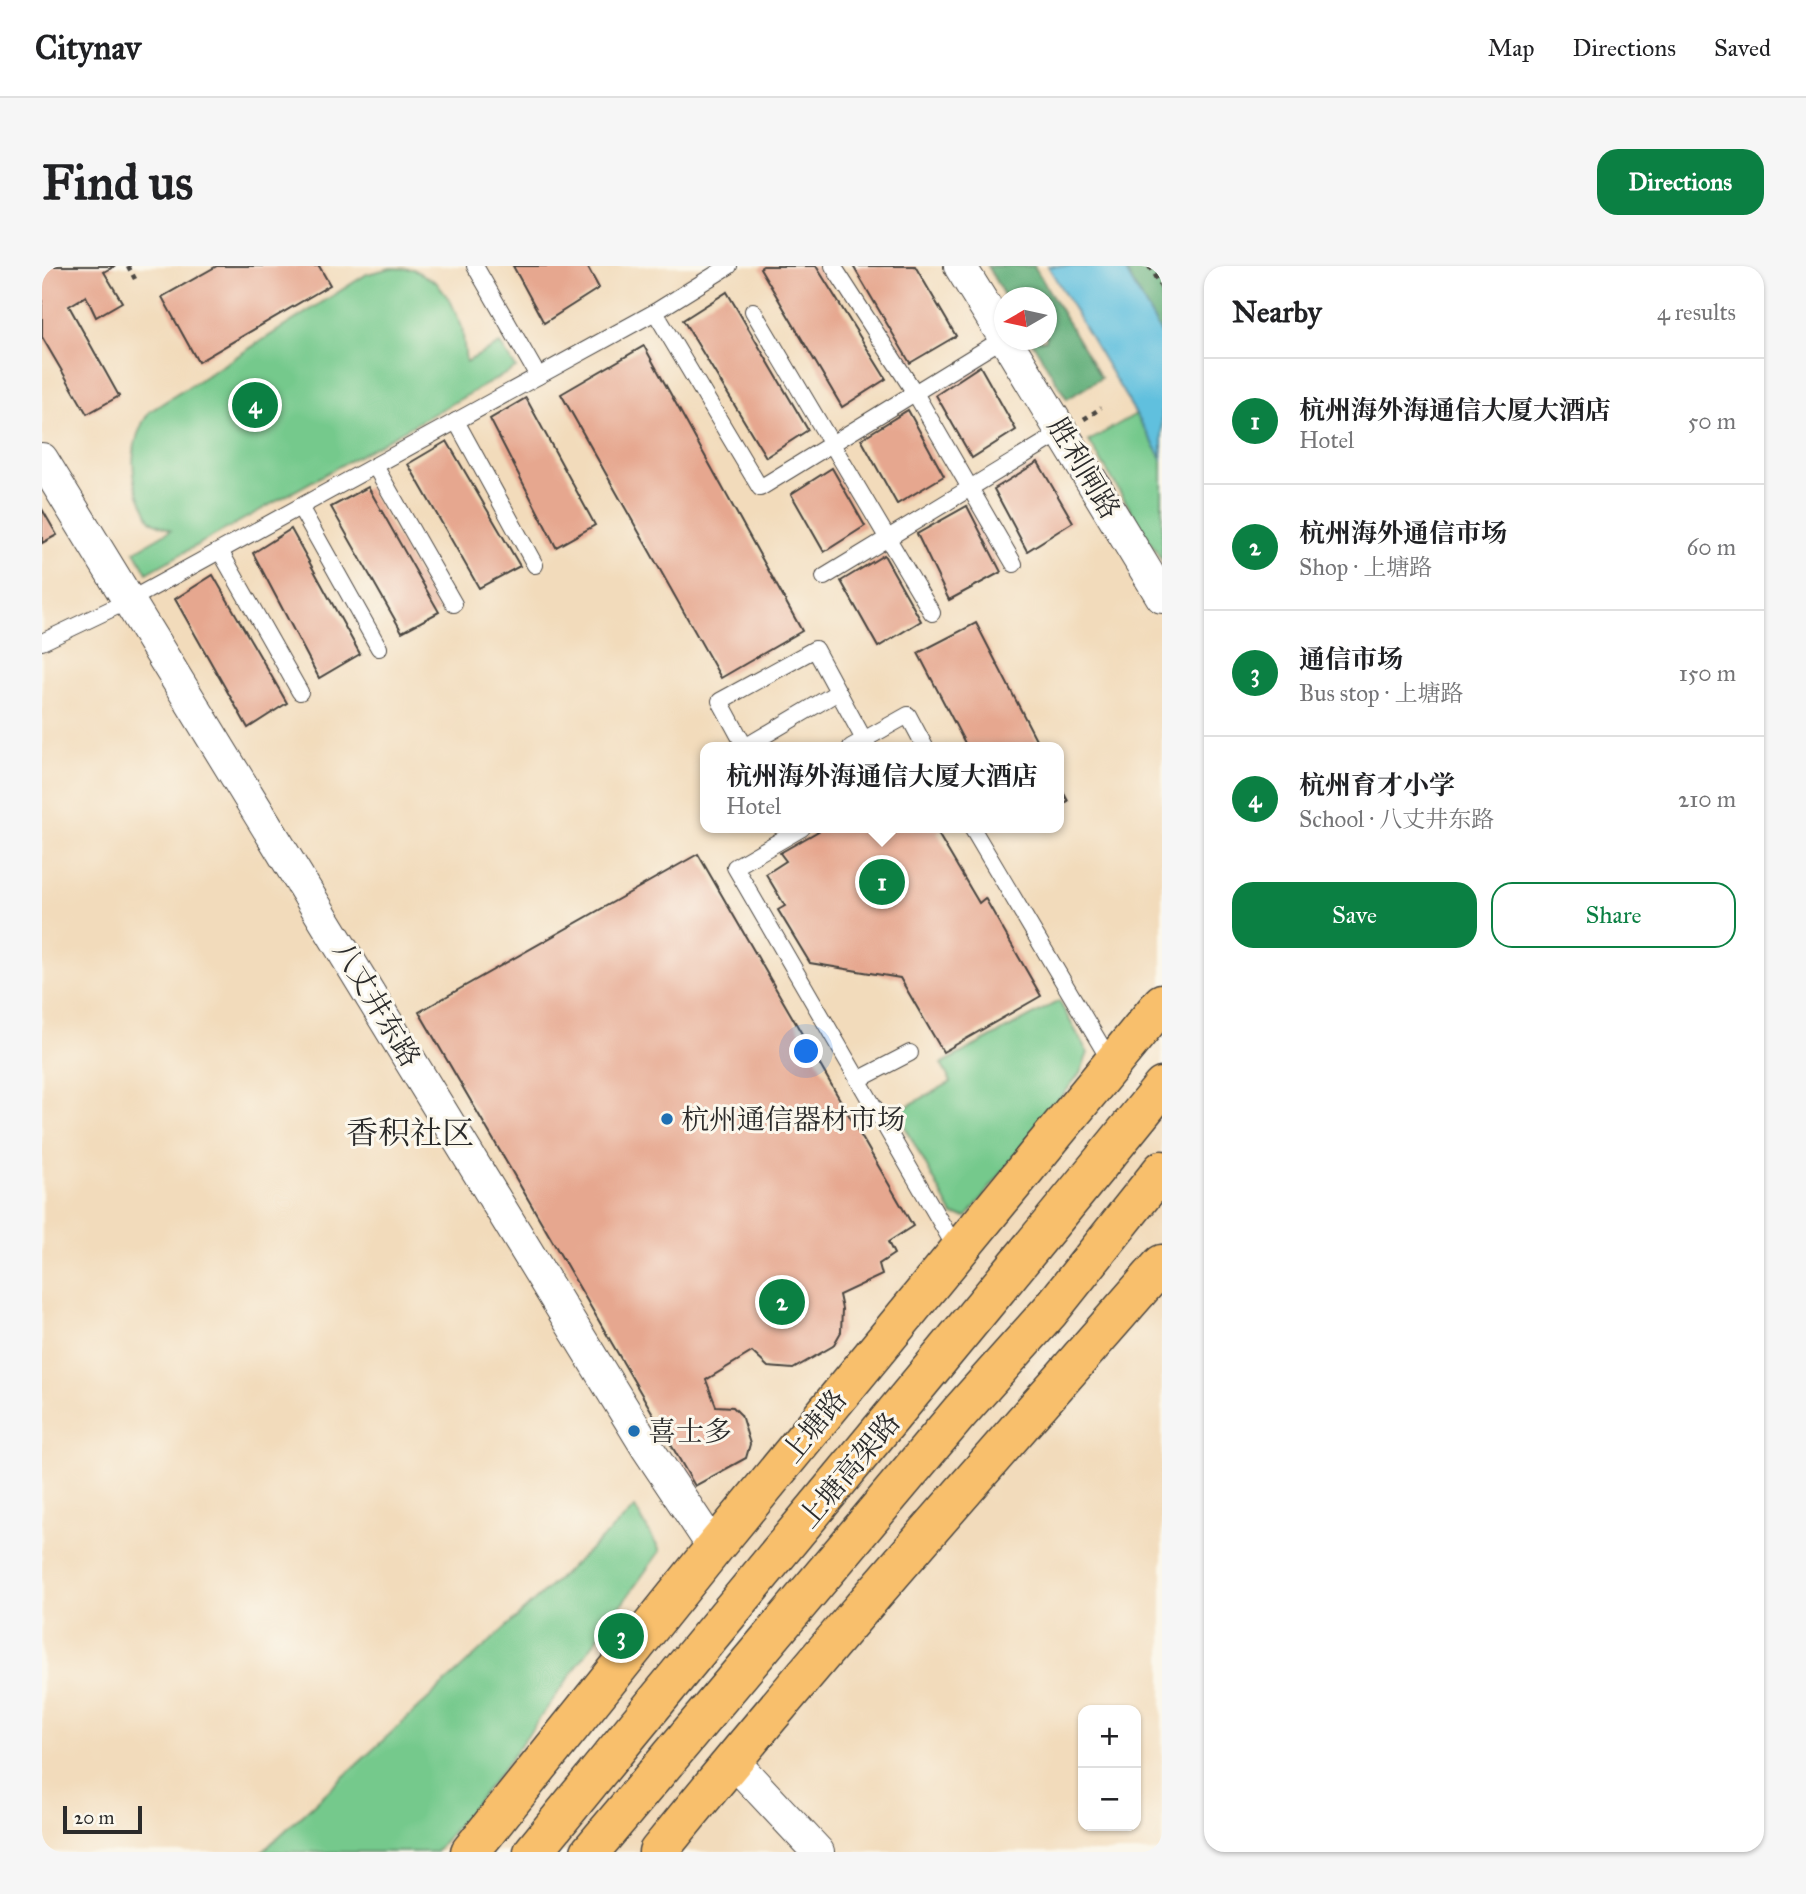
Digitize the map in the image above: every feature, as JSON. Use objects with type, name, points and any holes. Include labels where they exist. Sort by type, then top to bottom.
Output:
[{"type":"main road","name":"上塘路","points":[[470,1852],[714,1548],[1162,1003]]},
{"type":"main road","points":[[1032,1248],[1138,1086],[1162,1056]]},
{"type":"main road","name":"上塘高架路","points":[[533,1852],[1162,1087]]},
{"type":"main road","name":"上塘高架路","points":[[590,1852],[959,1413],[1050,1311],[1162,1170]]},
{"type":"main road","points":[[1050,1311],[1162,1204]]},
{"type":"main road","points":[[658,1852],[732,1760],[1162,1264]]},
{"type":"street","name":"胜利闸路","points":[[960,266],[994,320]]},
{"type":"street","name":"胜利闸路","points":[[1012,350],[1162,597]]},
{"type":"street","name":"八丈井东路","points":[[42,459],[632,1423],[714,1548]]},
{"type":"street","points":[[732,1760],[818,1852]]},
{"type":"lane","points":[[475,266],[538,376]]},
{"type":"lane","points":[[42,642],[130,600],[220,551],[655,312],[729,266]]},
{"type":"lane","points":[[833,266],[915,393],[1014,564]]},
{"type":"lane","points":[[753,311],[932,613]]},
{"type":"lane","points":[[655,312],[760,488],[994,345]]},
{"type":"lane","points":[[456,421],[535,565]]},
{"type":"lane","points":[[824,577],[1062,432]]},
{"type":"lane","points":[[375,466],[454,604]]},
{"type":"lane","points":[[300,507],[379,648]]},
{"type":"lane","points":[[220,551],[300,692]]},
{"type":"lane","points":[[742,742],[720,701],[815,649],[838,692],[860,742]]},
{"type":"lane","points":[[753,742],[838,692]]},
{"type":"lane","points":[[866,742],[908,715],[922,742]]},
{"type":"lane","points":[[788,833],[735,867],[958,1252]]},
{"type":"lane","points":[[975,833],[1112,1064]]},
{"type":"lane","points":[[858,1080],[910,1053]]},
{"type":"path","points":[[128,266],[135,279]]},
{"type":"path","points":[[1149,266],[1162,289]]},
{"type":"green space","points":[[987,266],[1034,266],[1047,287],[999,287]]},
{"type":"green space","points":[[1123,266],[1162,266],[1162,335]]},
{"type":"green space","points":[[391,268],[413,269],[436,282],[451,302],[462,327],[466,362],[500,344],[516,368],[147,573],[135,551],[171,530],[150,519],[135,482],[135,446],[149,412],[367,274]]},
{"type":"green space","points":[[1057,304],[1101,378],[1067,399],[1037,350],[1057,350]]},
{"type":"green space","points":[[1136,414],[1162,458],[1162,561],[1089,441]]},
{"type":"green space","points":[[1059,1001],[1088,1053],[1080,1073],[967,1217],[953,1215],[897,1112],[951,1082],[941,1064]]},
{"type":"green space","points":[[635,1508],[660,1551],[501,1772],[436,1852],[262,1852]]},
{"type":"water","points":[[1048,266],[1123,266],[1162,335],[1162,458]]},
{"type":"building","points":[[42,266],[115,266],[104,272],[122,302],[96,317],[86,296],[69,306],[119,396],[87,414],[42,337]]},
{"type":"building","points":[[217,266],[319,266],[330,285],[198,362],[162,297]]},
{"type":"building","points":[[513,266],[587,266],[599,288],[544,323]]},
{"type":"building","points":[[816,266],[886,379],[842,407],[760,268]]},
{"type":"building","points":[[853,266],[915,266],[956,336],[910,363]]},
{"type":"building","points":[[727,292],[808,430],[766,457],[683,320]]},
{"type":"building","points":[[644,346],[802,631],[721,678],[561,394]]},
{"type":"building","points":[[980,366],[1016,430],[972,458],[936,395]]},
{"type":"building","points":[[526,398],[595,525],[556,547],[490,419]]},
{"type":"building","points":[[908,410],[944,476],[897,504],[861,439]]},
{"type":"building","points":[[447,441],[520,566],[479,588],[408,464]]},
{"type":"building","points":[[1038,462],[1073,522],[1027,551],[994,489]]},
{"type":"building","points":[[832,468],[865,526],[824,552],[791,494]]},
{"type":"building","points":[[368,487],[439,612],[402,632],[331,507]]},
{"type":"building","points":[[967,506],[1001,572],[949,600],[917,534]]},
{"type":"building","points":[[42,509],[57,535],[42,543]]},
{"type":"building","points":[[291,529],[360,654],[319,678],[253,553]]},
{"type":"building","points":[[884,555],[921,621],[878,647],[841,581]]},
{"type":"building","points":[[213,575],[287,703],[248,728],[175,599]]},
{"type":"building","points":[[976,623],[1037,742],[964,742],[918,653]]},
{"type":"building","points":[[815,833],[938,833],[979,903],[985,898],[1041,996],[943,1052],[900,978],[810,963],[778,910],[785,906],[766,874],[786,861],[780,853]]},
{"type":"building","name":"杭州通信器材市场","points":[[698,854],[913,1226],[888,1242],[894,1254],[879,1264],[882,1275],[839,1295],[842,1309],[841,1332],[833,1346],[793,1369],[768,1367],[752,1352],[706,1380],[716,1406],[733,1407],[741,1415],[750,1444],[746,1458],[695,1486],[419,1012]]},
{"type":"place","name":"杭州育才小学","points":[[255,405]]},
{"type":"place","name":"杭州海外海通信大厦大酒店","points":[[882,882]]},
{"type":"place","name":"杭州通信器材市场","points":[[667,1119]]},
{"type":"place","name":"杭州海外通信市场","points":[[782,1302]]},
{"type":"place","name":"喜士多","points":[[634,1431]]},
{"type":"place","name":"通信市场","points":[[621,1636]]},
{"type":"district","name":"香积社区","points":[[410,1133]]}]
